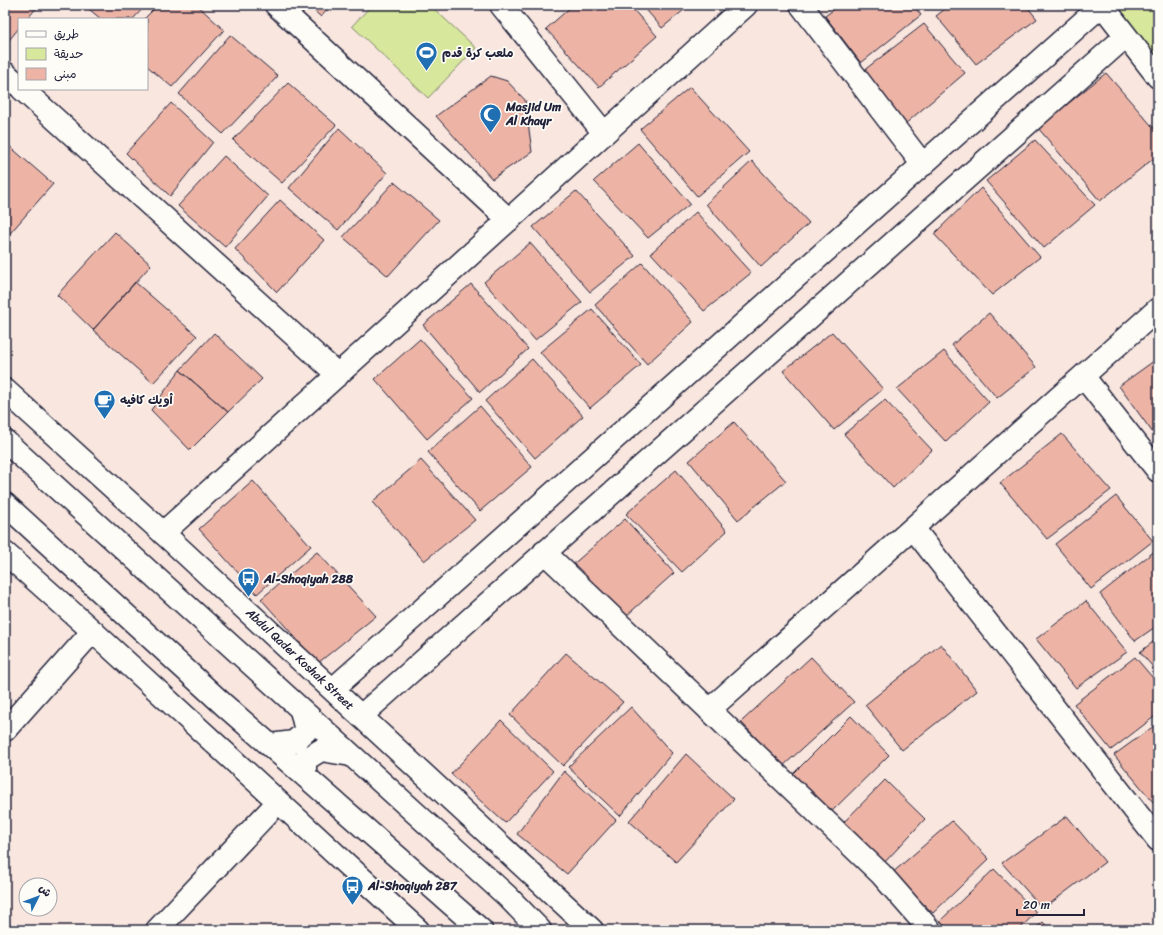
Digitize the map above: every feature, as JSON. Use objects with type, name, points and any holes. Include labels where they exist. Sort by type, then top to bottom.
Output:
[{"type":"street","points":[[276,5],[509,220]]},
{"type":"street","points":[[501,5],[604,133]]},
{"type":"street","points":[[163,533],[746,5]]},
{"type":"street","points":[[801,5],[923,164]]},
{"type":"street","points":[[333,689],[1102,5],[1158,77]]},
{"type":"street","points":[[361,716],[1126,36]]},
{"type":"street","points":[[5,73],[18,85]]},
{"type":"street","points":[[23,90],[338,375]]},
{"type":"street","points":[[709,710],[1158,309]]},
{"type":"street","points":[[1083,376],[1158,471]]},
{"type":"street","name":"Abdul Qader Koshak Street","points":[[5,390],[333,689],[592,930]]},
{"type":"street","points":[[5,441],[507,896],[540,930]]},
{"type":"street","points":[[5,504],[270,745],[480,930]]},
{"type":"street","points":[[912,528],[1158,840]]},
{"type":"street","points":[[544,552],[882,874],[930,930]]},
{"type":"street","points":[[5,553],[93,631],[418,930]]},
{"type":"street","points":[[5,730],[93,631]]},
{"type":"street","points":[[270,745],[294,742],[306,731],[301,710]]},
{"type":"street","points":[[305,776],[305,760],[321,750],[350,755]]},
{"type":"street","points":[[157,930],[278,802]]},
{"type":"green space","name":"ملعب كرة قدم","points":[[372,5],[430,5],[476,48],[428,98],[352,26]]},
{"type":"green space","points":[[1117,5],[1158,5],[1158,59]]},
{"type":"building","points":[[5,5],[39,5],[28,18],[18,18],[18,29],[5,45]]},
{"type":"building","points":[[84,5],[146,5],[134,18],[100,18]]},
{"type":"building","points":[[158,5],[197,5],[224,30],[172,87],[148,67],[148,18],[145,18]]},
{"type":"building","points":[[308,5],[331,5],[321,17]]},
{"type":"building","points":[[573,5],[629,5],[657,36],[599,87],[546,29]]},
{"type":"building","points":[[642,5],[690,5],[662,28]]},
{"type":"building","points":[[840,5],[913,5],[921,15],[861,63],[825,16]]},
{"type":"building","points":[[950,5],[1026,5],[1037,19],[976,64],[936,16]]},
{"type":"building","points":[[924,24],[965,73],[905,124],[863,71]]},
{"type":"building","points":[[230,35],[278,76],[223,134],[179,94]]},
{"type":"building","points":[[1106,73],[1158,133],[1158,155],[1100,201],[1038,128]]},
{"type":"building","name":"Masjid Um Al Khayr","points":[[491,76],[507,81],[525,100],[532,152],[492,179],[436,116]]},
{"type":"building","points":[[288,83],[336,125],[282,183],[233,140]]},
{"type":"building","points":[[690,87],[749,152],[697,196],[640,129]]},
{"type":"building","points":[[171,103],[213,142],[170,196],[126,153]]},
{"type":"building","points":[[339,128],[387,173],[338,230],[289,188]]},
{"type":"building","points":[[1035,140],[1095,205],[1044,248],[986,181]]},
{"type":"building","points":[[638,143],[690,204],[648,238],[594,181]]},
{"type":"building","points":[[7,144],[53,184],[5,239],[5,146]]},
{"type":"building","points":[[224,156],[268,196],[225,247],[178,206]]},
{"type":"building","points":[[752,161],[809,223],[761,267],[706,204]]},
{"type":"building","points":[[394,182],[439,220],[388,276],[343,237]]},
{"type":"building","points":[[981,188],[1040,257],[992,295],[934,234]]},
{"type":"building","points":[[576,191],[635,256],[590,292],[533,227]]},
{"type":"building","points":[[280,200],[324,240],[277,292],[235,249]]},
{"type":"building","points":[[696,212],[751,273],[704,311],[651,253]]},
{"type":"building","points":[[115,232],[151,265],[93,330],[57,295]]},
{"type":"building","points":[[530,243],[582,302],[535,340],[484,282]]},
{"type":"building","points":[[642,263],[693,322],[647,364],[595,305]]},
{"type":"building","points":[[135,282],[197,336],[153,383],[93,330]]},
{"type":"building","points":[[471,284],[528,349],[480,392],[423,325]]},
{"type":"building","points":[[592,309],[641,365],[590,408],[540,352]]},
{"type":"building","points":[[989,313],[1036,367],[997,398],[952,345]]},
{"type":"building","points":[[832,332],[883,389],[834,430],[783,371]]},
{"type":"building","points":[[214,333],[262,379],[228,412],[180,370]]},
{"type":"building","points":[[420,339],[473,398],[427,439],[375,379]]},
{"type":"building","points":[[944,351],[989,402],[946,442],[897,389]]},
{"type":"building","points":[[1158,358],[1158,430],[1153,433],[1119,386]]},
{"type":"building","points":[[532,359],[583,416],[535,458],[485,401]]},
{"type":"building","points":[[180,370],[228,412],[190,450],[151,410]]},
{"type":"building","points":[[885,400],[932,450],[893,488],[844,434]]},
{"type":"building","points":[[480,406],[532,467],[480,511],[428,452]]},
{"type":"building","points":[[734,422],[786,481],[738,520],[689,461]]},
{"type":"building","points":[[1062,434],[1111,490],[1047,539],[1000,483]]},
{"type":"building","points":[[421,460],[475,520],[424,561],[372,502]]},
{"type":"building","points":[[676,470],[727,531],[682,572],[626,514]]},
{"type":"building","points":[[253,481],[311,546],[257,594],[199,529]]},
{"type":"building","points":[[1116,496],[1153,541],[1091,589],[1055,544]]},
{"type":"building","points":[[625,519],[674,573],[624,618],[570,567]]},
{"type":"building","points":[[1156,550],[1158,552],[1158,625],[1135,641],[1100,594]]},
{"type":"building","points":[[317,552],[376,616],[318,663],[261,599]]},
{"type":"building","points":[[1086,601],[1127,652],[1076,688],[1036,639]]},
{"type":"building","points":[[1158,638],[1158,673],[1140,652]]},
{"type":"building","points":[[941,644],[977,691],[902,750],[865,705]]},
{"type":"building","points":[[566,653],[623,702],[563,766],[510,715]]},
{"type":"building","points":[[811,657],[854,702],[783,766],[741,722]]},
{"type":"building","points":[[1135,657],[1158,684],[1158,714],[1111,750],[1074,704]]},
{"type":"building","points":[[631,707],[672,753],[620,816],[568,767]]},
{"type":"building","points":[[851,716],[889,755],[829,814],[790,777]]},
{"type":"building","points":[[501,720],[553,771],[505,823],[451,774]]},
{"type":"building","points":[[1158,723],[1158,808],[1114,755]]},
{"type":"building","points":[[686,754],[734,799],[676,862],[629,821]]},
{"type":"building","points":[[564,771],[616,820],[567,874],[517,834]]},
{"type":"building","points":[[885,780],[925,819],[884,863],[843,823]]},
{"type":"building","points":[[1067,816],[1105,862],[1043,909],[1002,863]]},
{"type":"building","points":[[952,821],[989,859],[933,913],[891,874]]},
{"type":"building","points":[[994,869],[1036,912],[1019,930],[949,930],[940,921]]},
{"type":"building","points":[[1043,922],[1050,930],[1034,930]]},
{"type":"building","points":[[852,926],[856,930],[847,930]]},
{"type":"place","name":"ملعب كرة قدم","points":[[427,72]]},
{"type":"place","name":"Masjid Um Al Khayr","points":[[491,134]]},
{"type":"place","name":"أويك كافيه","points":[[105,420]]},
{"type":"place","name":"Al-Shoqiyah 288","points":[[248,598]]},
{"type":"place","name":"Al-Shoqiyah 287","points":[[353,906]]}]
